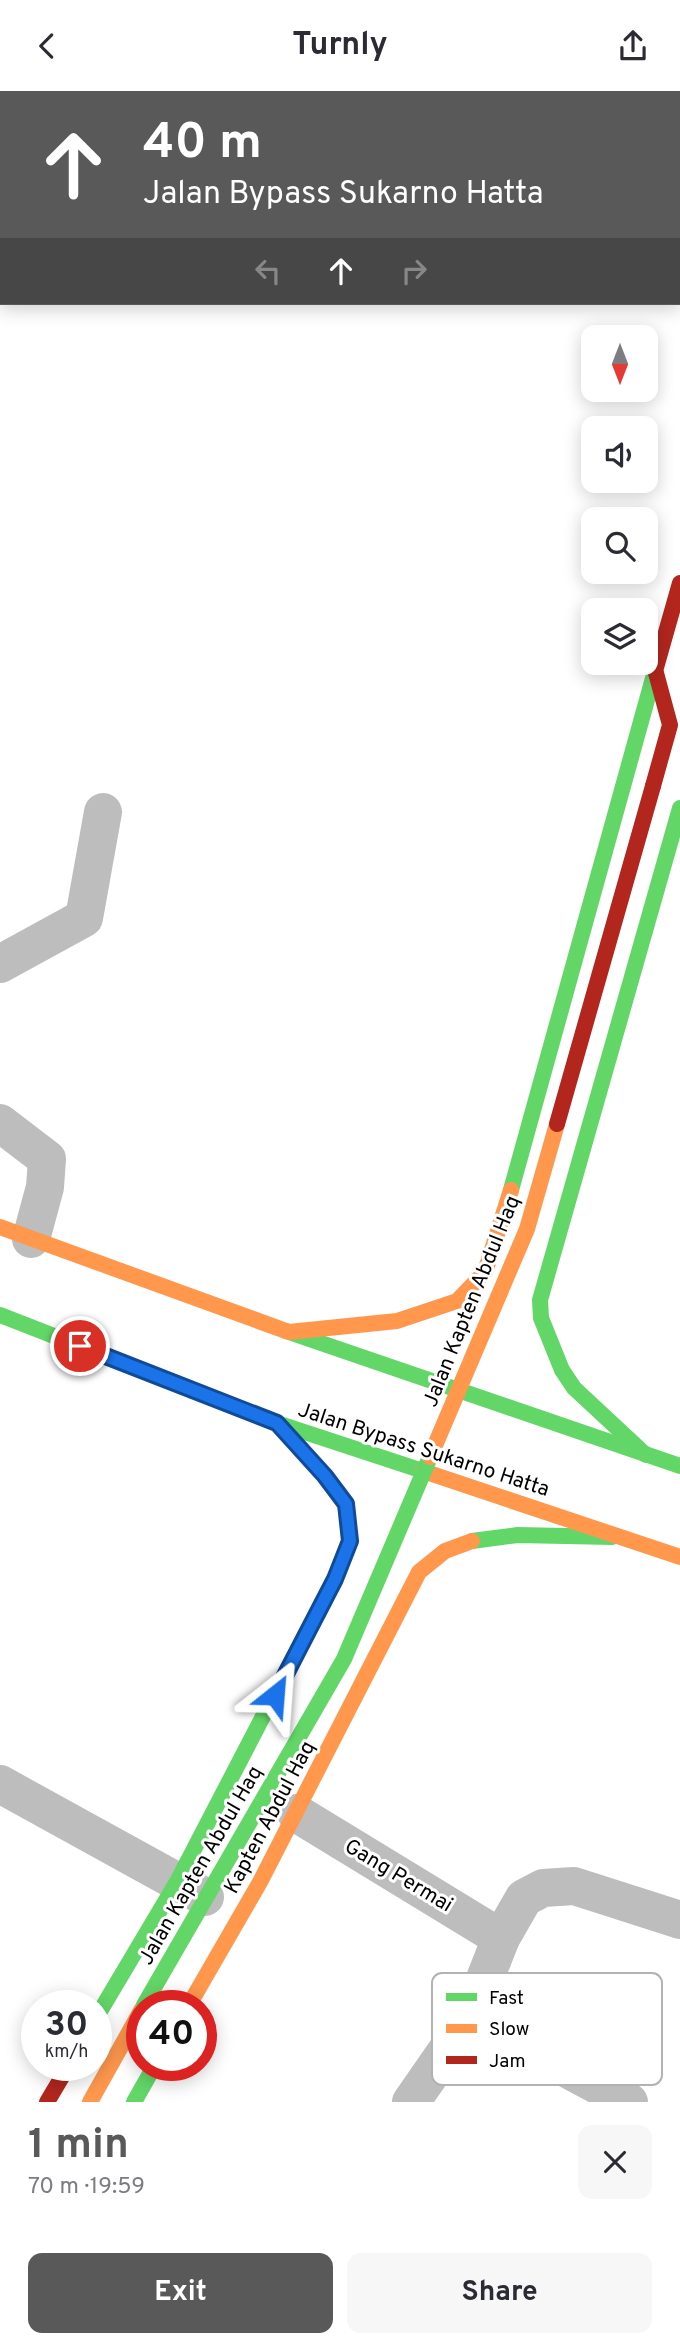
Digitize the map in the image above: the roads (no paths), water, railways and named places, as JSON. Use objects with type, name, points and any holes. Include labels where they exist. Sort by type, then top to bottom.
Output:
[{"type":"main road","name":"Jalan Kapten Abdul Haq","points":[[658,660],[680,583]]},
{"type":"main road","name":"Jalan Kapten Abdul Haq","points":[[289,1332],[397,1321],[457,1301],[485,1272],[501,1224],[654,675]]},
{"type":"main road","name":"Jalan Kapten Abdul Haq","points":[[153,1990],[344,1659],[527,1229],[653,786],[675,721],[657,675]]},
{"type":"main road","points":[[646,1455],[574,1388],[562,1370],[541,1318],[540,1300],[680,808]]},
{"type":"main road","points":[[501,1224],[503,1241],[508,1249],[524,1258],[541,1257],[550,1252],[559,1238]]},
{"type":"main road","points":[[16,1233],[289,1332],[680,1466]]},
{"type":"main road","name":"Jalan Bypass Sukarno Hatta","points":[[2,1320],[277,1423],[680,1557]]},
{"type":"main road","points":[[112,1991],[178,1880],[335,1579],[350,1541],[346,1504],[325,1476],[277,1423]]},
{"type":"main road","name":"Kapten Abdul Haq","points":[[198,1990],[296,1813],[419,1572],[438,1555],[463,1543],[510,1536],[621,1537]]},
{"type":"main road","points":[[335,1579],[362,1560],[377,1560],[386,1564],[399,1579],[403,1597],[400,1608]]},
{"type":"main road","name":"Jalan Kapten Abdul Haq","points":[[90,2102],[126,2037]]},
{"type":"main road","points":[[47,2102],[59,2081]]},
{"type":"main road","points":[[134,2102],[146,2081]]},
{"type":"street","points":[[0,964],[84,918],[103,812]]},
{"type":"street","points":[[0,1123],[47,1159],[45,1187],[16,1233]]},
{"type":"street","points":[[0,1784],[178,1880],[240,1918]]},
{"type":"street","name":"Gang Permai","points":[[296,1813],[501,1938]]},
{"type":"street","points":[[487,1973],[501,1938],[524,1898],[543,1888],[574,1886],[680,1920]]},
{"type":"street","points":[[411,2102],[432,2072]]},
{"type":"street","points":[[597,2085],[629,2102]]}]
